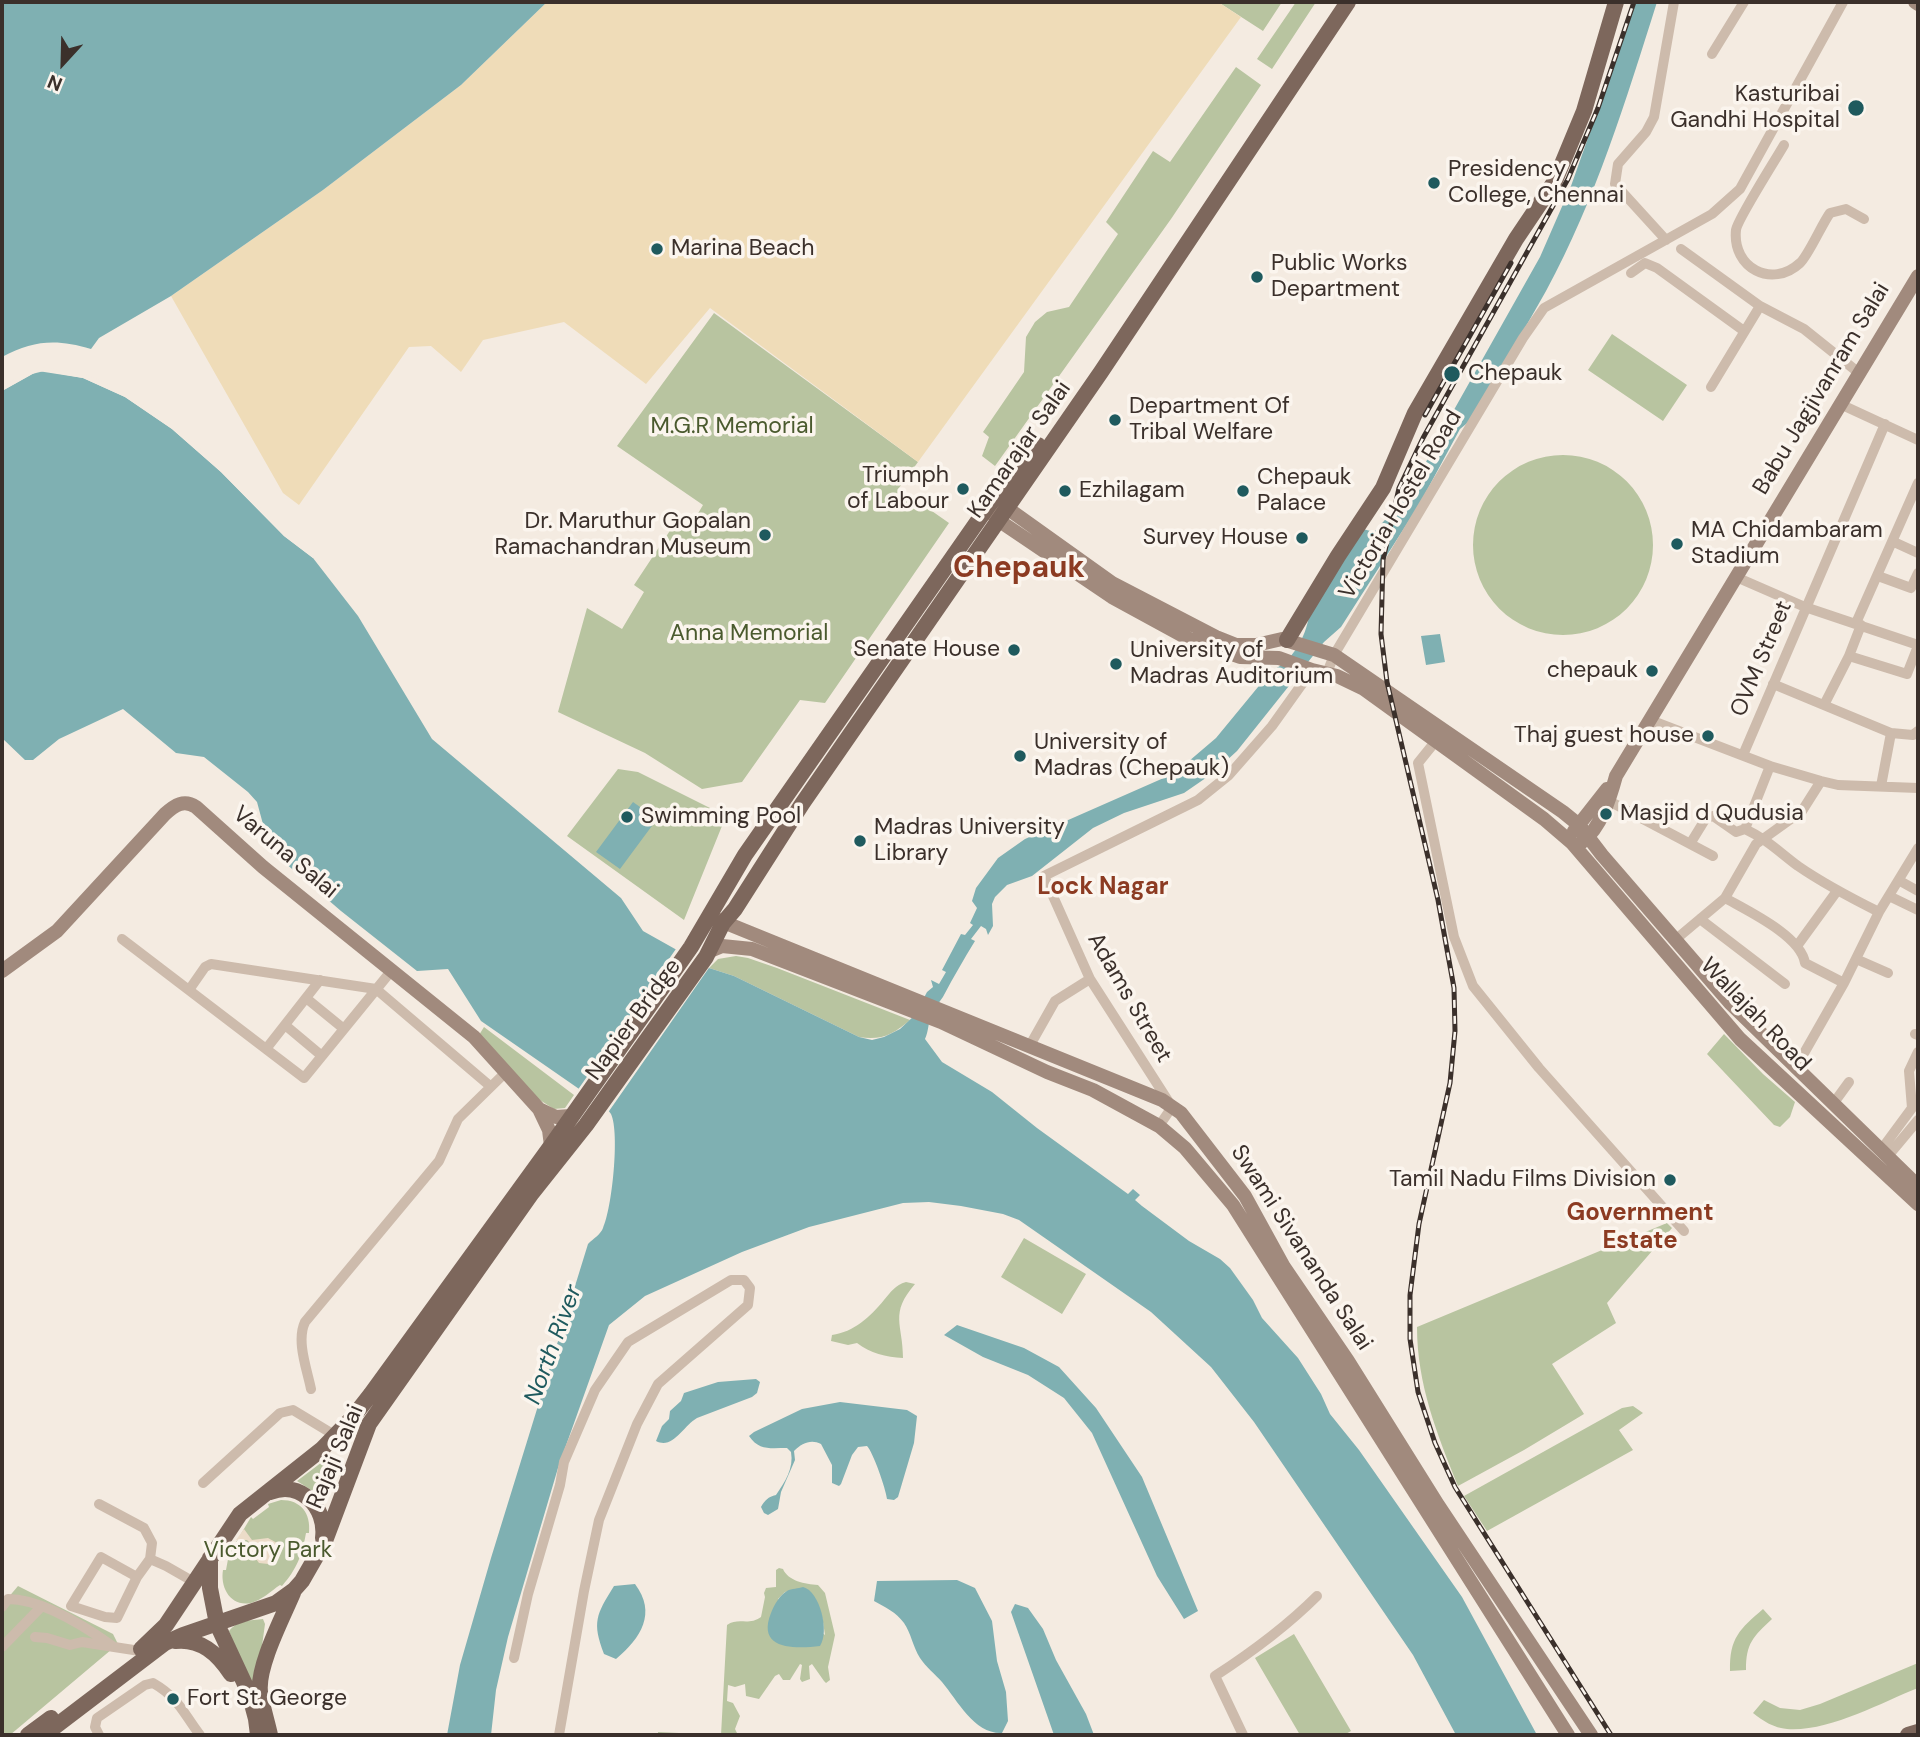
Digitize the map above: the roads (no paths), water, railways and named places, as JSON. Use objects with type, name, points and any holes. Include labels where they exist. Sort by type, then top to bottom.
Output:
[{"type":"main road","name":"Kamarajar Salai","points":[[998,511],[1020,469],[1154,283],[1339,2]]},
{"type":"main road","name":"Kamarajar Salai","points":[[708,954],[715,919],[745,855],[1101,372],[1348,2]]},
{"type":"main road","points":[[1289,641],[1338,556],[1383,488],[1415,413],[1439,371],[1516,239],[1555,181],[1584,111],[1616,2]]},
{"type":"main road","name":"Kamarajar Salai","points":[[691,947],[715,919]]},
{"type":"main road","name":"Napier Bridge","points":[[584,1098],[691,947]]},
{"type":"main road","name":"Napier Bridge","points":[[598,1108],[708,954]]},
{"type":"main road","name":"Rajaji Salai","points":[[28,1735],[158,1635],[240,1514],[336,1436],[387,1372],[584,1098]]},
{"type":"main road","name":"Rajaji Salai","points":[[44,1735],[165,1643],[266,1608],[294,1590],[308,1572],[322,1546],[369,1424],[532,1193],[598,1108]]},
{"type":"main road","points":[[261,1496],[284,1488],[294,1490],[311,1500],[317,1506],[323,1522],[322,1546]]},
{"type":"main road","points":[[210,1558],[216,1625],[249,1693],[256,1715],[258,1735]]},
{"type":"main road","points":[[270,1735],[260,1690],[261,1679],[269,1650],[294,1590]]},
{"type":"main road","points":[[165,1643],[190,1641],[212,1651],[225,1664],[256,1715]]},
{"type":"main road","points":[[1908,1735],[1918,1732]]},
{"type":"street","points":[[1666,240],[1615,184],[1618,164],[1646,132],[1654,117],[1674,2]]},
{"type":"street","points":[[1712,54],[1744,2]]},
{"type":"street","name":"Victoria Hostel Road","points":[[1319,671],[1327,652],[1544,308],[1712,214],[1740,189],[1837,4]]},
{"type":"street","points":[[1784,145],[1736,227],[1737,248],[1741,259],[1750,267],[1772,275],[1787,273],[1802,261],[1830,212],[1846,209],[1864,219]]},
{"type":"street","points":[[1681,248],[1760,306],[1804,329],[1859,373]]},
{"type":"street","points":[[1631,273],[1645,262],[1657,268],[1744,331]]},
{"type":"street","name":"Babu Jagjivanram Salai","points":[[1584,831],[1609,801],[1616,776],[1918,276]]},
{"type":"street","points":[[1712,387],[1760,306]]},
{"type":"street","points":[[1840,404],[1918,440]]},
{"type":"street","name":"OVM Street","points":[[1742,755],[1885,424]]},
{"type":"street","points":[[1824,705],[1849,656],[1878,576],[1918,483]]},
{"type":"street","points":[[998,511],[1112,583],[1216,637],[1236,645],[1289,641]]},
{"type":"street","name":"Wallajah Road","points":[[998,511],[1112,597],[1189,639],[1240,657],[1279,658],[1319,671],[1364,689],[1441,735],[1572,843],[1740,1039],[1918,1204]]},
{"type":"street","points":[[1894,542],[1918,553]]},
{"type":"street","points":[[1878,576],[1912,587],[1917,578]]},
{"type":"street","points":[[1736,577],[1805,607],[1918,646],[1907,674],[1849,656]]},
{"type":"street","name":"Wallajah Road","points":[[1289,641],[1327,652],[1441,735],[1584,831],[1730,1003],[1918,1186]]},
{"type":"street","name":"Adams Street","points":[[1171,1107],[1090,979],[1044,876],[1198,800],[1229,775],[1319,671]]},
{"type":"street","points":[[1773,684],[1891,733],[1913,735],[1918,731]]},
{"type":"street","points":[[1650,720],[1770,766],[1821,781],[1838,785],[1918,788]]},
{"type":"street","points":[[1881,786],[1891,733]]},
{"type":"street","points":[[1441,735],[1418,763],[1454,937],[1473,986],[1539,1068],[1684,1231]]},
{"type":"street","points":[[1690,844],[1708,816],[1738,833],[1745,829],[1770,766]]},
{"type":"street","points":[[1572,843],[1573,833],[1584,831],[1616,776]]},
{"type":"street","points":[[1675,940],[1725,898],[1756,844],[1802,811],[1821,781]]},
{"type":"street","points":[[1609,801],[1713,856]]},
{"type":"street","name":"Varuna Salai","points":[[2,971],[57,931],[165,814],[184,802],[196,807],[263,867],[474,1037],[539,1109],[549,1130],[551,1146]]},
{"type":"street","points":[[1745,829],[1764,838],[1797,866],[1837,891],[1879,912]]},
{"type":"street","points":[[1795,1069],[1844,983],[1879,912],[1918,848]]},
{"type":"street","points":[[1900,881],[1918,891]]},
{"type":"street","points":[[1797,946],[1837,891]]},
{"type":"street","points":[[1888,896],[1918,909]]},
{"type":"street","points":[[1725,898],[1790,938],[1804,956],[1805,963],[1844,983]]},
{"type":"street","name":"Swami Sivananda Salai","points":[[715,919],[943,1018],[1093,1090],[1159,1126],[1185,1148],[1233,1205],[1431,1493],[1591,1735]]},
{"type":"street","points":[[1700,919],[1785,984]]},
{"type":"street","points":[[122,939],[304,1078],[392,970]]},
{"type":"street","name":"Swami Sivananda Salai","points":[[708,954],[722,946],[752,949],[914,1005]]},
{"type":"street","points":[[1856,959],[1888,973]]},
{"type":"street","points":[[189,990],[205,967],[211,964],[376,989],[490,1086]]},
{"type":"street","points":[[1028,1047],[1055,1001],[1090,979]]},
{"type":"street","points":[[266,1049],[320,980]]},
{"type":"street","points":[[306,998],[344,1030]]},
{"type":"street","name":"Swami Sivananda Salai","points":[[943,1018],[1028,1047],[1162,1101],[1181,1113],[1245,1196],[1351,1379],[1568,1735]]},
{"type":"street","points":[[285,1025],[322,1056]]},
{"type":"street","points":[[1884,1153],[1915,1110],[1909,1071],[1918,1052]]},
{"type":"street","points":[[311,1389],[302,1341],[302,1329],[306,1322],[439,1161],[458,1119],[506,1072]]},
{"type":"street","points":[[1833,1104],[1849,1082]]},
{"type":"street","points":[[1159,1126],[1171,1107]]},
{"type":"street","points":[[539,1109],[556,1117],[571,1116]]},
{"type":"street","points":[[1884,1153],[1918,1120]]},
{"type":"street","points":[[514,1658],[528,1594],[560,1485],[564,1462],[595,1390],[628,1342],[731,1280],[744,1280],[750,1288],[748,1305],[658,1384],[637,1424],[599,1520],[581,1604],[559,1735]]},
{"type":"street","points":[[203,1483],[280,1413],[293,1410],[336,1436]]},
{"type":"street","points":[[99,1504],[144,1528],[152,1543],[150,1559],[137,1577],[117,1618],[105,1617],[71,1605],[101,1557],[137,1577]]},
{"type":"street","points":[[150,1559],[194,1582]]},
{"type":"street","points":[[1244,1735],[1215,1676],[1254,1651],[1317,1596]]},
{"type":"street","points":[[2,1606],[8,1599],[21,1599],[90,1630],[114,1647]]},
{"type":"street","points":[[2,1647],[41,1607]]},
{"type":"street","points":[[35,1637],[70,1645],[82,1643],[140,1651]]},
{"type":"street","points":[[99,1735],[94,1727],[97,1718],[145,1685],[153,1683],[173,1696],[183,1707],[200,1735]]},
{"type":"water","points":[[2,2],[547,2],[461,85],[323,190],[171,296],[99,338],[91,349],[46,343],[25,347],[2,357]]},
{"type":"water","points":[[1636,2],[1657,2],[1609,149],[1564,256],[1471,420],[1460,429],[1419,505],[1341,627],[1324,642],[1237,751],[1213,773],[1184,793],[1124,813],[1093,828],[1032,876],[1007,885],[992,904],[993,926],[988,935],[986,929],[981,926],[971,939],[975,941],[932,1013],[925,1039],[942,1062],[992,1092],[1128,1194],[1133,1189],[1140,1195],[1135,1200],[1142,1206],[1230,1268],[1253,1300],[1262,1318],[1298,1358],[1321,1394],[1330,1414],[1359,1450],[1462,1597],[1537,1735],[1456,1735],[1413,1655],[1254,1422],[1211,1367],[1151,1312],[1019,1220],[1003,1214],[929,1202],[903,1203],[809,1227],[742,1252],[645,1296],[609,1325],[558,1468],[508,1637],[496,1690],[491,1735],[447,1735],[460,1665],[491,1558],[588,1244],[601,1232],[606,1218],[615,1153],[611,1114],[481,1021],[448,969],[417,971],[270,850],[257,802],[204,757],[176,753],[123,709],[59,739],[33,760],[25,760],[2,738],[2,391],[38,371],[83,378],[125,397],[172,429],[221,472],[284,536],[313,558],[358,616],[432,739],[621,898],[643,931],[709,968],[734,976],[859,1037],[872,1040],[900,1029],[915,1015],[927,992],[933,987],[931,980],[939,984],[946,972],[942,970],[961,934],[965,935],[973,925],[970,923],[977,908],[972,901],[976,888],[998,858],[1025,839],[1175,773],[1216,738],[1272,670],[1292,655],[1305,632],[1309,616],[1363,529],[1374,532],[1412,490],[1437,440],[1540,257],[1571,186]]},
{"type":"water","points":[[1440,634],[1445,662],[1426,665],[1421,636]]},
{"type":"water","points":[[633,802],[657,819],[620,869],[596,852]]},
{"type":"water","points":[[957,1325],[1024,1348],[1059,1367],[1096,1408],[1142,1477],[1198,1611],[1184,1619],[1157,1576],[1092,1433],[1064,1398],[1028,1375],[983,1357],[944,1335]]},
{"type":"water","points":[[756,1379],[760,1382],[757,1393],[752,1397],[697,1418],[673,1440],[662,1443],[656,1441],[662,1426],[669,1419],[670,1411],[681,1401],[684,1393],[718,1382]]},
{"type":"water","points":[[840,1402],[907,1410],[917,1416],[914,1443],[898,1497],[894,1500],[887,1499],[873,1455],[867,1446],[858,1447],[852,1455],[839,1486],[832,1483],[832,1465],[821,1444],[810,1442],[794,1451],[795,1460],[781,1492],[778,1509],[768,1515],[764,1513],[762,1505],[776,1495],[788,1475],[791,1452],[787,1448],[761,1446],[749,1436],[802,1409]]},
{"type":"water","points":[[957,1580],[975,1588],[992,1621],[997,1661],[1006,1692],[1008,1721],[1002,1733],[983,1728],[968,1715],[920,1658],[901,1619],[874,1601],[877,1581]]},
{"type":"water","points":[[635,1584],[645,1605],[643,1624],[633,1642],[616,1659],[604,1654],[598,1634],[598,1619],[614,1586]]},
{"type":"water","points":[[803,1587],[814,1596],[822,1613],[823,1640],[820,1646],[790,1647],[780,1644],[769,1634],[771,1613],[784,1593]]},
{"type":"water","points":[[1015,1604],[1028,1608],[1043,1629],[1094,1735],[1054,1735],[1011,1612]]},
{"type":"railway","points":[[1611,1735],[1455,1487],[1435,1443],[1418,1392],[1410,1339],[1410,1295],[1419,1224],[1450,1083],[1455,1031],[1454,988],[1438,900],[1387,682],[1381,634],[1383,560],[1399,488],[1423,438],[1568,179],[1598,108],[1634,2]]},
{"type":"railway","points":[[1425,415],[1511,263]]},
{"type":"place","name":"Kasturibai Gandhi Hospital","points":[[1856,108]]},
{"type":"place","name":"Presidency College, Chennai","points":[[1434,183]]},
{"type":"place","name":"Marina Beach","points":[[657,249]]},
{"type":"place","name":"Public Works Department","points":[[1257,277]]},
{"type":"place","name":"Chepauk","points":[[1452,374]]},
{"type":"place","name":"Department Of Tribal Welfare","points":[[1115,420]]},
{"type":"place","name":"Triumph of Labour","points":[[963,489]]},
{"type":"place","name":"Ezhilagam","points":[[1065,491]]},
{"type":"place","name":"Chepauk Palace","points":[[1243,491]]},
{"type":"place","name":"Dr. Maruthur Gopalan Ramachandran Museum","points":[[765,535]]},
{"type":"place","name":"Survey House","points":[[1302,538]]},
{"type":"place","name":"MA Chidambaram Stadium","points":[[1677,544]]},
{"type":"place","name":"Senate House","points":[[1014,650]]},
{"type":"place","name":"University of Madras Auditorium","points":[[1116,664]]},
{"type":"place","name":"chepauk","points":[[1652,671]]},
{"type":"place","name":"Thaj guest house","points":[[1708,736]]},
{"type":"place","name":"University of Madras (Chepauk)","points":[[1020,756]]},
{"type":"place","name":"Masjid d Qudusia","points":[[1606,814]]},
{"type":"place","name":"Swimming Pool","points":[[627,817]]},
{"type":"place","name":"Madras University Library","points":[[860,841]]},
{"type":"place","name":"Tamil Nadu Films Division","points":[[1670,1180]]},
{"type":"place","name":"Fort St. George","points":[[173,1699]]},
{"type":"district","name":"Chepauk","points":[[1019,569]]},
{"type":"district","name":"Lock Nagar","points":[[1103,888]]},
{"type":"district","name":"Government Estate","points":[[1640,1228]]},
{"type":"park label","name":"M.G.R Memorial","points":[[732,427]]},
{"type":"park label","name":"Anna Memorial","points":[[749,634]]},
{"type":"park label","name":"Victory Park","points":[[268,1551]]},
{"type":"water label","name":"North River","points":[[554,1345]]}]
